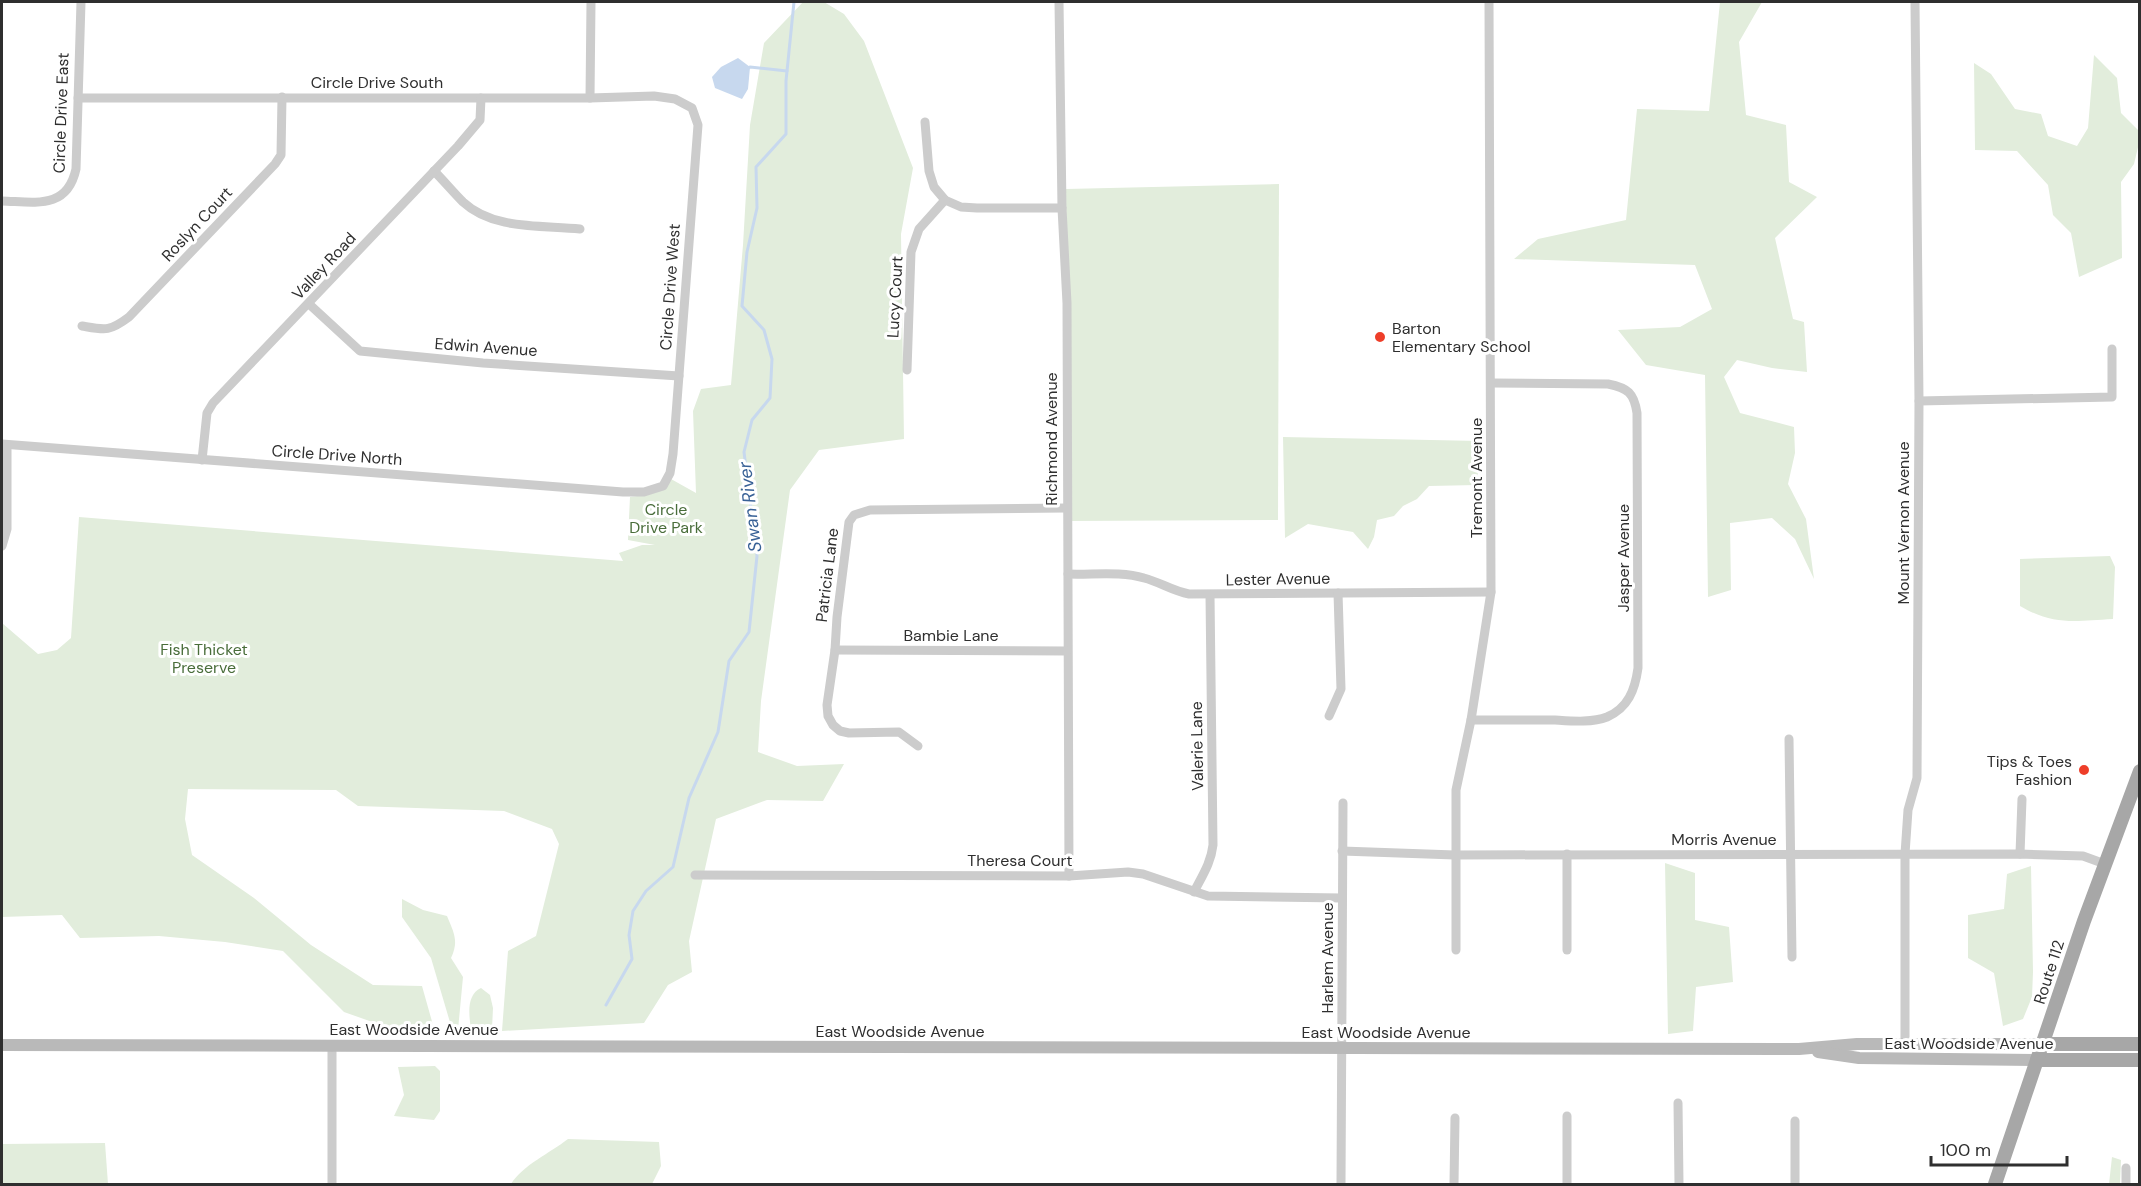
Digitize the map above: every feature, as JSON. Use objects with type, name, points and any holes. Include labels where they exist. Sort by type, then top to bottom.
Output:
[{"type":"main road","name":"Route 112","points":[[1995,1185],[2139,771]]},
{"type":"main road","name":"East Woodside Avenue","points":[[2,1045],[1799,1049],[1857,1044],[2139,1044]]},
{"type":"main road","name":"East Woodside Avenue","points":[[1799,1049],[1859,1058],[2139,1060]]},
{"type":"street","name":"Circle Drive East","points":[[2,201],[52,201],[66,192],[73,182],[76,169],[81,2]]},
{"type":"street","points":[[590,98],[591,2]]},
{"type":"street","name":"Richmond Avenue","points":[[1059,2],[1066,303],[1069,876]]},
{"type":"street","name":"Tremont Avenue","points":[[1456,950],[1456,790],[1471,720],[1491,592],[1489,2]]},
{"type":"street","name":"Mount Vernon Avenue","points":[[1905,1044],[1905,854],[1908,810],[1917,778],[1919,401],[1916,2]]},
{"type":"street","name":"Circle Drive South","points":[[78,98],[654,96],[675,99]]},
{"type":"street","name":"Roslyn Court","points":[[82,326],[107,330],[119,325],[129,317],[275,164],[281,155],[282,97]]},
{"type":"street","name":"Valley Road","points":[[202,459],[207,413],[213,403],[309,304],[480,120],[481,98]]},
{"type":"street","name":"Circle Drive West","points":[[663,486],[670,473],[673,454],[698,125],[692,108],[675,99]]},
{"type":"street","points":[[925,122],[928,171],[934,187],[945,200],[961,207],[1062,208]]},
{"type":"street","points":[[434,171],[464,203],[496,221],[580,229]]},
{"type":"street","name":"Lucy Court","points":[[907,370],[911,252],[919,229],[945,200]]},
{"type":"street","name":"Edwin Avenue","points":[[309,304],[360,351],[483,363],[679,376]]},
{"type":"street","points":[[1919,401],[2112,397],[2112,348]]},
{"type":"street","name":"Jasper Avenue","points":[[1471,720],[1587,721],[1606,717],[1630,698],[1636,683],[1638,668],[1637,413],[1631,393],[1621,386],[1608,384],[1492,382]]},
{"type":"street","points":[[2,546],[7,529],[4,445]]},
{"type":"street","name":"Circle Drive North","points":[[4,445],[623,492],[644,492],[663,486]]},
{"type":"street","name":"Patricia Lane","points":[[918,746],[899,732],[849,733],[840,731],[828,716],[827,705],[849,522],[854,515],[870,510],[1066,508]]},
{"type":"street","name":"Lester Avenue","points":[[1068,574],[1133,576],[1145,578],[1178,592],[1210,595],[1491,592]]},
{"type":"street","points":[[1329,716],[1341,689],[1338,593]]},
{"type":"street","name":"Valerie Lane","points":[[1194,892],[1212,856],[1213,845],[1210,595]]},
{"type":"street","name":"Bambie Lane","points":[[835,650],[1067,651]]},
{"type":"street","points":[[1789,739],[1792,957]]},
{"type":"street","points":[[2020,854],[2022,799]]},
{"type":"street","name":"Harlem Avenue","points":[[1341,1185],[1343,803]]},
{"type":"street","name":"Morris Avenue","points":[[1342,850],[1455,855],[2020,854],[2082,856],[2105,864]]},
{"type":"street","points":[[1567,854],[1568,950]]},
{"type":"street","name":"Theresa Court","points":[[695,875],[1069,876],[1128,872],[1143,874],[1208,896],[1342,898]]},
{"type":"street","points":[[332,1045],[333,1185]]},
{"type":"street","points":[[1678,1103],[1679,1185]]},
{"type":"street","points":[[1567,1116],[1568,1185]]},
{"type":"street","points":[[1454,1185],[1455,1118]]},
{"type":"street","points":[[1795,1121],[1795,1185]]},
{"type":"street","points":[[2126,1168],[2126,1185]]},
{"type":"green space","points":[[803,2],[824,2],[844,14],[864,41],[913,168],[901,234],[904,439],[819,450],[790,490],[761,701],[758,752],[797,766],[844,764],[823,801],[767,800],[716,819],[689,941],[692,972],[668,985],[644,1023],[502,1031],[508,951],[536,936],[559,844],[552,829],[504,811],[358,806],[336,790],[188,789],[185,819],[192,855],[254,898],[311,945],[373,985],[422,986],[433,1025],[395,1030],[344,1012],[283,951],[225,942],[159,936],[80,938],[62,915],[2,917],[2,623],[38,654],[57,650],[71,638],[79,517],[623,561],[619,553],[642,545],[655,545],[628,540],[630,497],[645,495],[671,479],[696,493],[693,411],[701,389],[731,385],[750,125],[764,43]]},
{"type":"green space","points":[[1720,2],[1762,2],[1739,42],[1746,115],[1786,125],[1789,182],[1817,197],[1775,238],[1793,319],[1804,322],[1807,372],[1772,368],[1737,360],[1724,377],[1740,413],[1794,427],[1795,453],[1788,484],[1806,519],[1814,579],[1795,539],[1772,518],[1730,523],[1731,590],[1708,597],[1705,375],[1646,365],[1618,330],[1680,327],[1712,309],[1695,265],[1514,259],[1538,239],[1626,220],[1637,109],[1709,111]]},
{"type":"green space","points":[[2094,55],[2117,78],[2121,113],[2139,131],[2139,143],[2134,164],[2121,182],[2122,258],[2079,277],[2071,233],[2053,215],[2048,185],[2017,151],[1975,150],[1974,63],[1991,74],[2015,109],[2041,114],[2048,136],[2077,146],[2088,128]]},
{"type":"green space","points":[[1279,184],[1278,520],[1069,521],[1066,189]]},
{"type":"green space","points":[[1283,437],[1480,441],[1477,485],[1429,486],[1417,499],[1403,506],[1394,516],[1377,520],[1374,537],[1368,549],[1353,532],[1308,524],[1285,538]]},
{"type":"green space","points":[[2110,556],[2115,567],[2113,619],[2065,621],[2044,617],[2020,606],[2020,559]]},
{"type":"green space","points":[[1665,863],[1695,873],[1695,920],[1729,927],[1733,982],[1696,987],[1693,1031],[1668,1034]]},
{"type":"green space","points":[[2031,866],[2032,997],[2023,1019],[2003,1026],[1994,973],[1968,958],[1968,915],[2004,909],[2007,874]]},
{"type":"green space","points":[[402,899],[423,910],[447,916],[455,942],[451,958],[463,977],[458,1030],[452,1029],[431,958],[402,917]]},
{"type":"green space","points":[[481,988],[490,995],[493,1008],[492,1029],[471,1029],[469,1012],[471,1000],[476,991]]},
{"type":"green space","points":[[435,1066],[440,1071],[440,1111],[434,1120],[394,1116],[404,1095],[398,1067]]},
{"type":"green space","points":[[568,1139],[659,1142],[661,1166],[652,1184],[511,1184],[530,1165]]},
{"type":"green space","points":[[105,1143],[108,1184],[2,1184],[2,1144]]},
{"type":"green space","points":[[2112,1157],[2121,1160],[2120,1184],[2109,1184]]},
{"type":"water","points":[[738,58],[750,67],[748,89],[742,99],[715,88],[712,77],[721,67]]},
{"type":"waterway","name":"Swan River","points":[[606,1005],[632,959],[629,935],[633,911],[646,891],[673,867],[689,798],[718,732],[729,661],[749,632],[757,556],[744,452],[752,420],[770,398],[772,359],[764,330],[742,306],[747,252],[757,208],[756,167],[786,134],[786,81],[794,2]]},
{"type":"waterway","points":[[747,69],[750,67],[787,71]]},
{"type":"place","name":"Barton Elementary School","points":[[1380,337]]},
{"type":"place","name":"Tips & Toes Fashion","points":[[2084,770]]},
{"type":"park label","name":"Circle Drive Park","points":[[666,518]]},
{"type":"park label","name":"Fish Thicket Preserve","points":[[204,658]]}]
